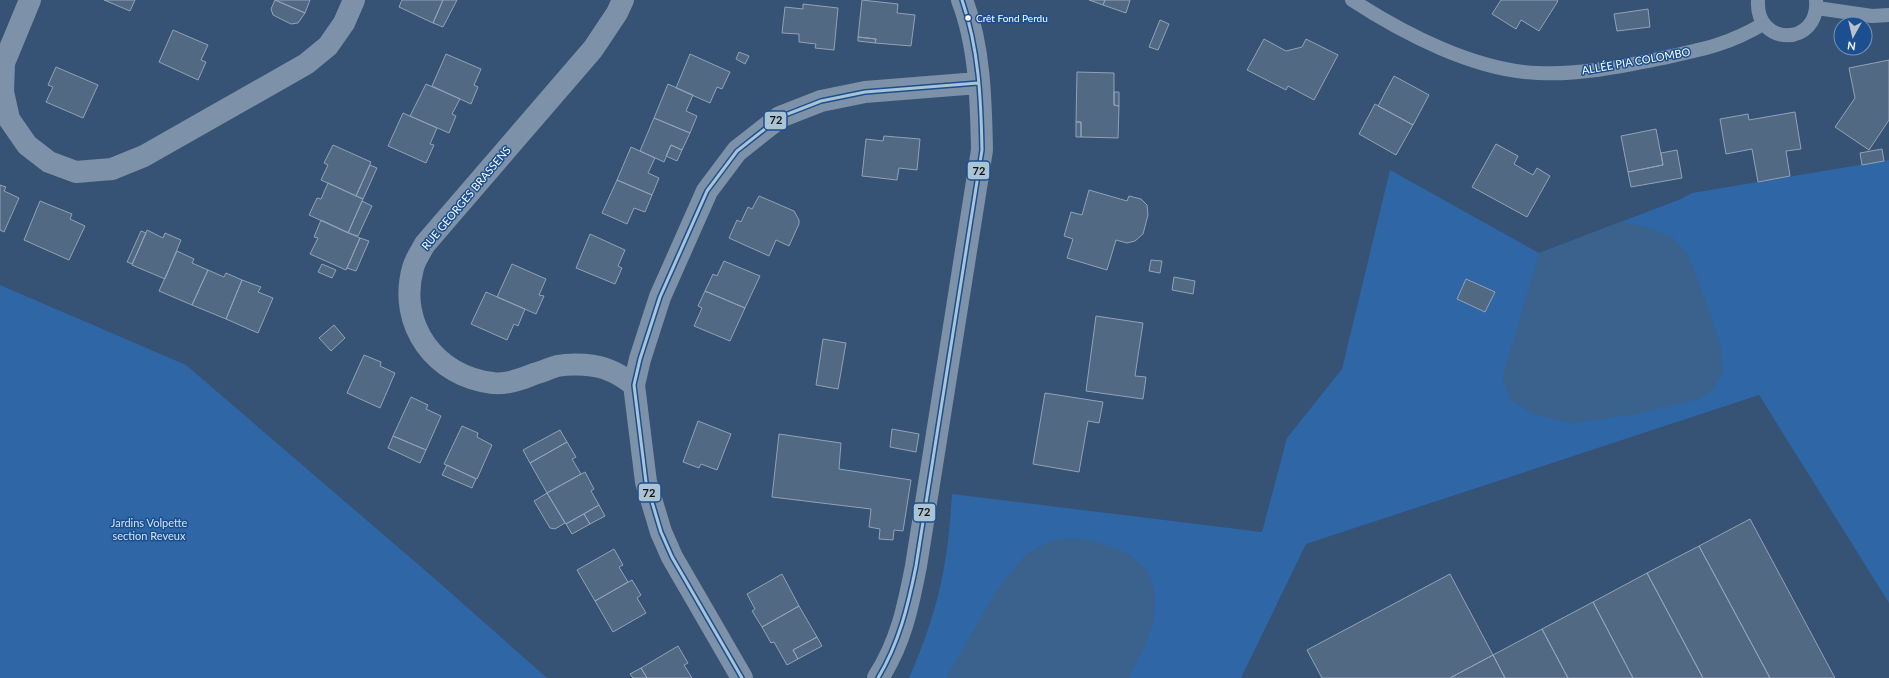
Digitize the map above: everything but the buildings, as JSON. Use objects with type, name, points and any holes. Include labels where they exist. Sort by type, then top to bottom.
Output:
[{"type":"street","points":[[30,0],[4,63],[3,92],[9,119],[27,144],[50,162],[76,172],[112,169],[144,156],[306,64],[328,46],[344,24],[354,0]]},
{"type":"street","name":"RUE GEORGES BRASSENS","points":[[622,0],[617,13],[593,49],[425,244],[413,268],[409,294],[413,322],[426,348],[449,368],[472,379],[495,384],[521,379],[558,366],[586,365],[611,371],[634,385]]},
{"type":"street","points":[[878,678],[887,664],[905,620],[925,514],[982,150],[978,83],[974,49],[962,0]]},
{"type":"street","points":[[742,678],[672,557],[661,532],[646,482],[634,385],[640,359],[660,297],[674,262],[708,191],[737,151],[780,118],[821,101],[865,92],[978,83]]},
{"type":"lane","name":"ALLÉE PIA COLOMBO","points":[[1352,0],[1395,27],[1472,60],[1493,67],[1539,74],[1576,72],[1633,64],[1707,48],[1737,39],[1763,24]]},
{"type":"lane","points":[[1758,0],[1757,9],[1763,24],[1771,31],[1780,35],[1800,33],[1808,27],[1814,18],[1816,4],[1872,16],[1889,15]]},
{"type":"green space","points":[[1889,160],[1889,603],[1759,395],[1306,544],[1241,678],[909,678],[925,638],[938,595],[947,549],[952,494],[1262,532],[1287,438],[1342,369],[1390,170],[1539,253],[1681,199],[1692,193]]},
{"type":"green space","name":"Jardins Volpette section Reveux","points":[[0,285],[186,365],[434,578],[547,678],[0,678]]},
{"type":"shaded area","points":[[1620,222],[1643,226],[1672,237],[1688,255],[1707,304],[1721,347],[1723,373],[1713,390],[1698,399],[1637,414],[1572,423],[1535,415],[1511,400],[1502,379],[1539,253]]},
{"type":"shaded area","points":[[1074,538],[1101,543],[1129,554],[1148,571],[1155,593],[1154,621],[1145,647],[1128,678],[946,678],[996,591],[1025,555],[1050,541]]},
{"type":"transit line","name":"72","points":[[878,678],[892,651],[902,624],[916,566],[982,150],[980,93],[976,56],[968,18],[962,0]]},
{"type":"transit line","name":"72","points":[[742,678],[672,557],[661,532],[646,482],[634,385],[640,359],[660,297],[707,191],[737,151],[780,117],[821,101],[865,92],[978,83]]},
{"type":"place","name":"Crêt Fond Perdu","points":[[968,18]]}]
